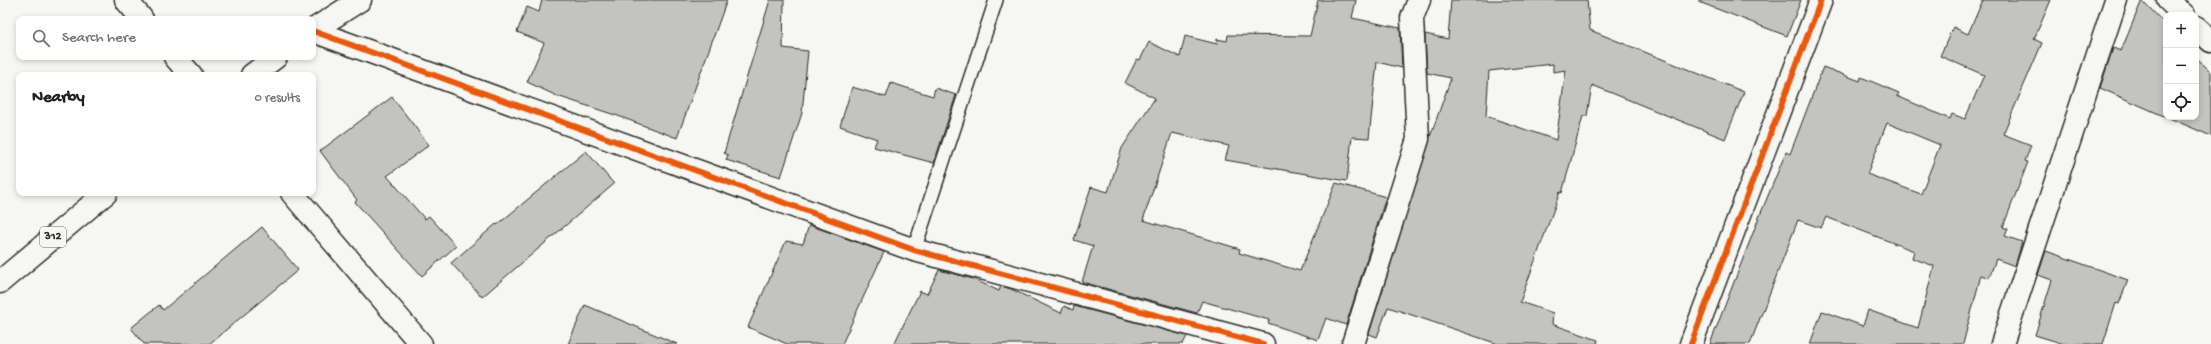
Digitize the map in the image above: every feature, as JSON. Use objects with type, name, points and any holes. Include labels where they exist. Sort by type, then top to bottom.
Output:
[{"type":"main road","points":[[126,0],[139,16]]},
{"type":"main road","points":[[316,28],[360,0]]},
{"type":"main road","points":[[1353,344],[1418,139],[1412,18],[1419,0]]},
{"type":"main road","points":[[1691,344],[1821,0]]},
{"type":"main road","points":[[2002,344],[2116,0]]},
{"type":"main road","points":[[2168,0],[2181,12]]},
{"type":"main road","points":[[2199,30],[2211,41]]},
{"type":"main road","points":[[316,31],[914,250],[1264,344]]},
{"type":"main road","points":[[178,60],[188,72]]},
{"type":"main road","points":[[256,72],[272,60]]},
{"type":"main road","name":"312","points":[[0,282],[102,196]]},
{"type":"main road","points":[[295,196],[421,344]]},
{"type":"lane","points":[[914,250],[996,0]]},
{"type":"building","points":[[542,0],[727,0],[677,138],[618,116],[557,96],[527,82],[544,43],[517,32],[527,7],[539,12]]},
{"type":"building","points":[[770,0],[784,0],[783,48],[808,51],[802,113],[781,177],[726,160],[728,155],[724,153]]},
{"type":"building","points":[[1318,0],[1356,0],[1352,18],[1400,28],[1402,68],[1377,62],[1369,138],[1352,137],[1347,181],[1225,160],[1229,146],[1172,133],[1143,220],[1240,249],[1239,253],[1300,271],[1336,183],[1386,197],[1346,325],[1326,318],[1318,340],[1268,323],[1269,320],[1202,301],[1197,313],[1082,282],[1093,246],[1074,240],[1091,187],[1108,192],[1122,148],[1155,98],[1125,83],[1137,59],[1140,60],[1149,42],[1180,57],[1185,36],[1217,44],[1217,39],[1227,41],[1228,35],[1310,36]]},
{"type":"building","points":[[1451,0],[1587,0],[1590,30],[1744,92],[1725,139],[1592,85],[1587,116],[1583,116],[1562,193],[1560,192],[1520,302],[1553,313],[1552,324],[1598,340],[1597,344],[1498,344],[1388,307],[1377,337],[1369,334],[1430,137],[1451,78],[1427,73],[1425,34],[1448,39]],"holes":[[[1553,64],[1553,72],[1566,70],[1556,140],[1486,116],[1489,71]]]},
{"type":"building","points":[[1699,0],[1801,0],[1787,36],[1699,2]]},
{"type":"building","points":[[1983,0],[2051,0],[2034,39],[2042,43],[2003,134],[2031,145],[2025,161],[2028,162],[2003,227],[2008,229],[2005,236],[2022,242],[2015,266],[1996,259],[1989,278],[1981,275],[1963,344],[1810,344],[1822,311],[1863,326],[1868,310],[1918,328],[1934,266],[1912,258],[1914,251],[1826,217],[1821,228],[1798,220],[1750,344],[1710,344],[1758,220],[1786,152],[1790,154],[1823,67],[1860,81],[1861,77],[1899,93],[1897,96],[1950,119],[1952,114],[1965,119],[1984,75],[1940,56],[1953,27],[1968,34]],"holes":[[[1887,123],[1940,145],[1921,194],[1867,174]]]},
{"type":"building","points":[[2142,0],[2163,22],[2163,116],[2100,88],[2113,48],[2121,51]]},
{"type":"building","points":[[2199,60],[2211,72],[2211,136],[2174,120],[2199,120]]},
{"type":"building","points":[[891,83],[933,96],[935,88],[956,95],[934,163],[874,147],[877,139],[840,126],[852,87],[886,97]]},
{"type":"building","points":[[392,97],[429,145],[387,176],[425,219],[429,216],[456,246],[422,276],[355,202],[357,200],[320,151]]},
{"type":"building","points":[[586,151],[614,184],[482,297],[451,263],[496,224],[497,225]]},
{"type":"building","points":[[809,225],[884,252],[842,344],[787,344],[748,327],[786,241],[803,244]]},
{"type":"building","points":[[262,227],[298,270],[209,344],[144,344],[131,328],[159,305],[163,310]]},
{"type":"building","points":[[2046,251],[2128,280],[2119,304],[2116,303],[2103,344],[2064,344],[2035,335],[2052,280],[2038,275]]},
{"type":"building","points":[[939,270],[973,279],[999,291],[1001,286],[1011,289],[1061,313],[1064,306],[1073,310],[1074,306],[1187,336],[1183,344],[894,344],[920,291],[927,294]]},
{"type":"building","points":[[585,305],[677,344],[568,344]]},
{"type":"cycle path","points":[[1691,344],[1821,0]]},
{"type":"cycle path","points":[[316,32],[914,250],[1263,344]]}]
